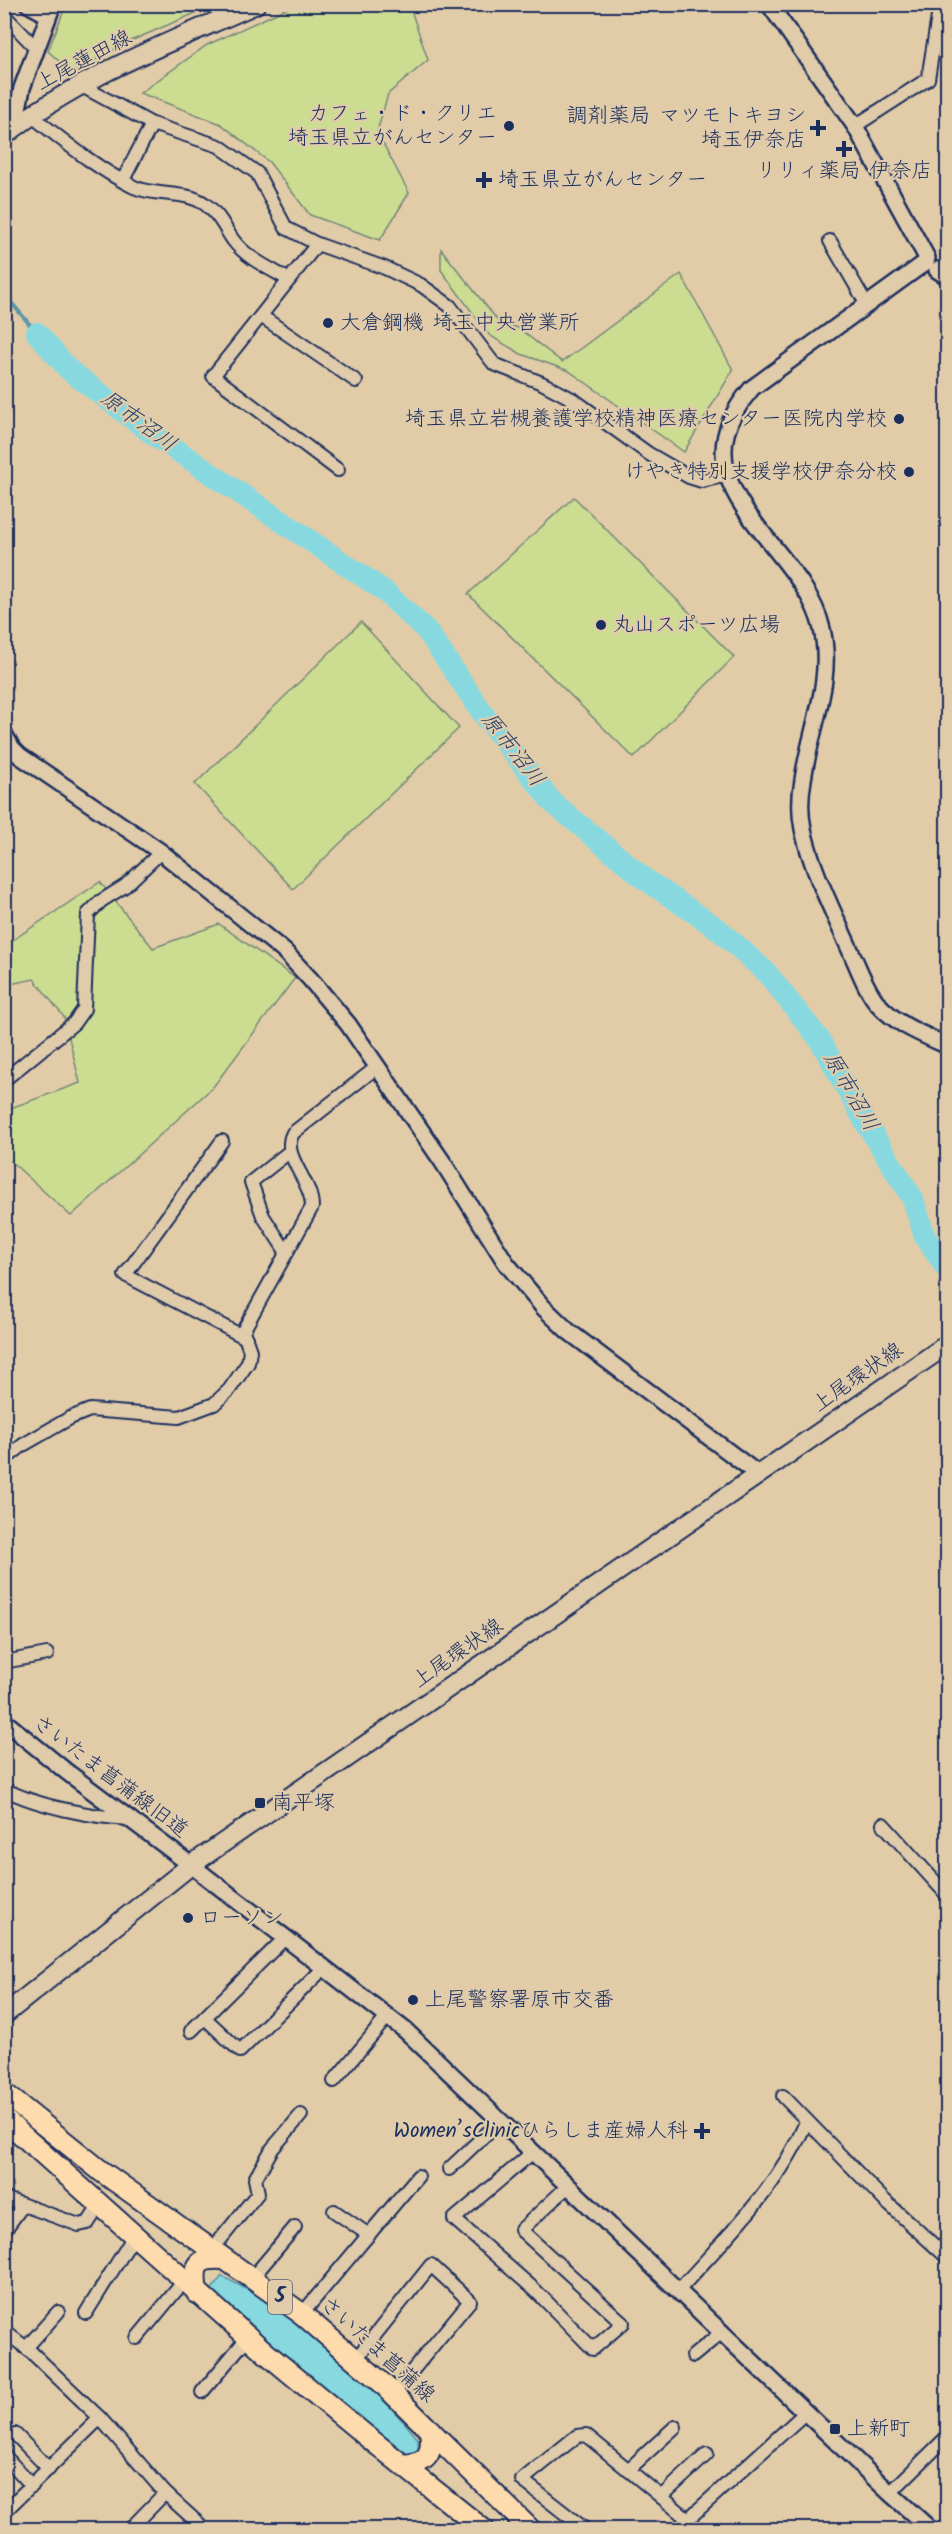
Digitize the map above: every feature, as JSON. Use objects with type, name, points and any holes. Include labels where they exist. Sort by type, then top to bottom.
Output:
[{"type":"main road","name":"上尾蓮田線","points":[[9,133],[80,85],[112,68],[256,4]]},
{"type":"main road","name":"上尾環状線","points":[[4,2015],[191,1865],[944,1347]]},
{"type":"main road","name":"さいたま菖蒲線","points":[[4,2093],[101,2171],[302,2314],[393,2394],[531,2529]]},
{"type":"main road","name":"5","points":[[4,2119],[101,2203],[134,2236],[248,2337],[365,2435],[484,2529]]},
{"type":"main road","points":[[190,2287],[194,2274],[202,2262],[218,2255]]},
{"type":"main road","points":[[404,2465],[417,2464],[425,2458],[432,2448],[430,2430]]},
{"type":"street","points":[[9,133],[36,48],[51,10],[28,4]]},
{"type":"street","points":[[769,4],[855,126],[927,258],[926,262],[759,382],[738,403],[725,439],[727,475],[742,504],[805,590],[822,625],[827,664],[802,780],[802,827],[810,854],[848,945],[876,1002],[909,1029],[948,1046]]},
{"type":"street","points":[[855,126],[928,79],[940,4]]},
{"type":"street","points":[[4,15],[36,48]]},
{"type":"street","points":[[948,30],[944,31],[943,44],[948,54]]},
{"type":"street","points":[[80,85],[152,124],[219,146],[257,173],[286,228],[317,244],[385,268],[421,285],[450,306],[494,364],[574,400],[650,454],[688,477],[702,481],[727,475]]},
{"type":"street","points":[[32,116],[98,165],[136,188],[187,197],[204,204],[222,221],[234,242],[260,263],[289,280]]},
{"type":"street","points":[[123,180],[152,124]]},
{"type":"street","points":[[830,241],[867,305]]},
{"type":"street","points":[[317,244],[213,376],[338,470]]},
{"type":"street","points":[[261,316],[356,381]]},
{"type":"street","points":[[4,734],[20,756],[161,852],[285,952],[348,1024],[442,1161],[506,1263],[543,1307],[568,1331],[758,1474]]},
{"type":"street","points":[[4,1080],[74,1023],[84,1009],[88,914],[101,901],[125,886],[161,852]]},
{"type":"street","points":[[4,1460],[22,1445],[70,1418],[90,1410],[179,1417],[214,1404],[229,1390],[248,1363],[250,1351],[243,1331],[312,1207],[312,1194],[289,1152],[289,1141],[293,1133],[376,1067]]},
{"type":"street","points":[[222,1141],[125,1275],[246,1338]]},
{"type":"street","points":[[287,1253],[263,1216],[251,1182],[289,1152]]},
{"type":"street","points":[[4,1662],[47,1654]]},
{"type":"street","name":"さいたま菖蒲線旧道","points":[[4,1721],[406,2031],[890,2493],[931,2529]]},
{"type":"street","points":[[4,1790],[18,1796],[105,1818],[129,1819]]},
{"type":"street","points":[[883,1824],[948,1896]]},
{"type":"street","points":[[191,2031],[286,1937]]},
{"type":"street","points":[[205,2018],[240,2050],[325,1967]]},
{"type":"street","points":[[334,2081],[388,2016]]},
{"type":"street","points":[[783,2096],[884,2200],[948,2258]]},
{"type":"street","points":[[218,2255],[258,2193],[255,2179],[273,2149],[301,2115]]},
{"type":"street","points":[[449,2169],[500,2121]]},
{"type":"street","points":[[678,2291],[773,2184],[806,2122]]},
{"type":"street","points":[[533,2152],[454,2219],[535,2289],[593,2349],[623,2324],[521,2230],[568,2186]]},
{"type":"street","points":[[302,2314],[418,2176]]},
{"type":"street","points":[[4,2198],[79,2225],[88,2223],[101,2203]]},
{"type":"street","points":[[4,2231],[23,2205]]},
{"type":"street","points":[[334,2211],[369,2235]]},
{"type":"street","points":[[252,2278],[295,2227]]},
{"type":"street","points":[[86,2313],[134,2236]]},
{"type":"street","points":[[355,2360],[431,2265],[470,2301],[393,2394]]},
{"type":"street","points":[[137,2338],[190,2287]]},
{"type":"street","points":[[27,2348],[58,2312]]},
{"type":"street","points":[[4,2331],[27,2348],[100,2418],[165,2493],[199,2524]]},
{"type":"street","points":[[693,2356],[722,2332]]},
{"type":"street","points":[[202,2392],[248,2337]]},
{"type":"street","points":[[676,2529],[806,2412]]},
{"type":"street","points":[[4,2512],[100,2418]]},
{"type":"street","points":[[628,2470],[675,2427]]},
{"type":"street","points":[[15,2434],[49,2469]]},
{"type":"street","points":[[586,2529],[522,2480],[577,2436],[585,2435],[688,2519]]},
{"type":"street","points":[[890,2493],[948,2436]]},
{"type":"street","points":[[661,2496],[706,2454]]},
{"type":"street","points":[[4,2456],[32,2486]]},
{"type":"street","points":[[129,2529],[165,2493]]},
{"type":"green space","points":[[66,4],[214,5],[126,43],[72,73],[48,51]]},
{"type":"green space","points":[[294,5],[419,5],[411,10],[428,60],[388,94],[377,132],[409,193],[380,240],[310,215],[269,162],[221,124],[140,93],[207,45]]},
{"type":"green space","points":[[441,249],[498,321],[518,328],[562,362],[681,274],[733,370],[684,452],[569,371],[521,354],[489,335],[441,270]]},
{"type":"green space","name":"丸山スポーツ広場","points":[[574,497],[734,657],[634,758],[468,594]]},
{"type":"green space","points":[[361,622],[459,728],[293,889],[195,784]]},
{"type":"green space","points":[[100,882],[153,948],[219,924],[295,978],[213,1087],[71,1216],[5,1156],[5,1110],[80,1083],[64,1017],[34,979],[5,985],[4,946]]},
{"type":"water","points":[[222,2276],[273,2304],[319,2338],[373,2388],[408,2427],[418,2439],[418,2451],[414,2455],[403,2456],[210,2292]]},
{"type":"waterway","name":"原市沼川","points":[[4,294],[37,333]]},
{"type":"waterway","name":"原市沼川","points":[[37,333],[69,370],[154,435],[383,590],[427,631],[486,718],[552,802],[646,880],[718,929],[766,972],[820,1040],[864,1120],[913,1199],[925,1237],[948,1270]]},
{"type":"place","name":"カフェ・ド・クリエ 埼玉県立がんセンター","points":[[509,126]]},
{"type":"place","name":"調剤薬局 マツモトキヨシ 埼玉伊奈店","points":[[818,128]]},
{"type":"place","name":"リリィ薬局 伊奈店","points":[[844,149]]},
{"type":"place","name":"埼玉県立がんセンター","points":[[484,180]]},
{"type":"place","name":"大倉鋼機 埼玉中央営業所","points":[[328,323]]},
{"type":"place","name":"埼玉県立岩槻養護学校精神医療センター医院内学校","points":[[899,419]]},
{"type":"place","name":"けやき特別支援学校伊奈分校","points":[[909,472]]},
{"type":"place","name":"丸山スポーツ広場","points":[[601,625]]},
{"type":"place","name":"南平塚","points":[[260,1803]]},
{"type":"place","name":"ローソン","points":[[188,1918]]},
{"type":"place","name":"上尾警察署原市交番","points":[[413,2000]]},
{"type":"place","name":"Women’sClinicひらしま産婦人科","points":[[702,2131]]},
{"type":"place","name":"上新町","points":[[835,2429]]}]
